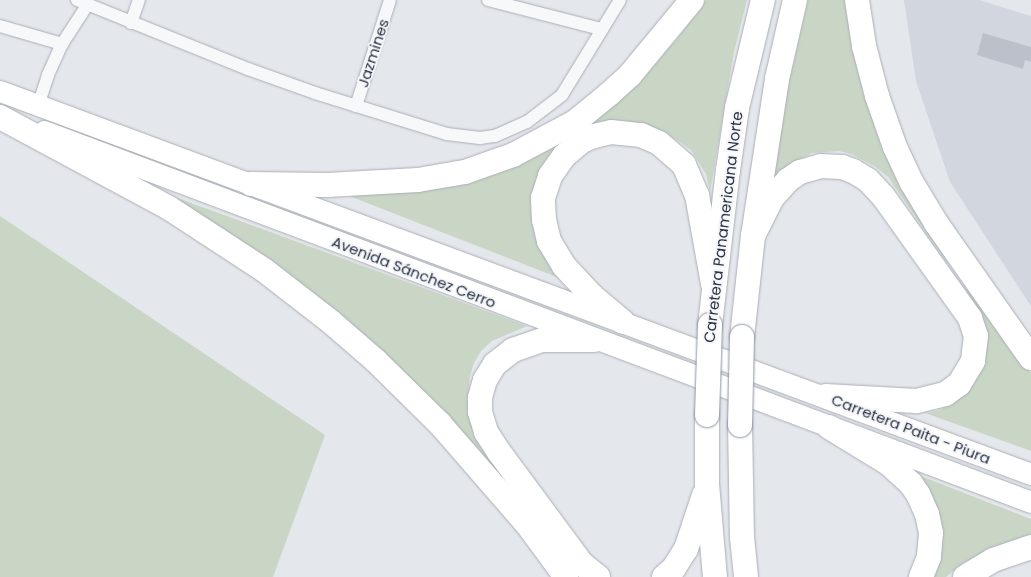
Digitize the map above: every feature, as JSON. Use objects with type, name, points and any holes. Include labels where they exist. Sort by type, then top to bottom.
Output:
[{"type":"highway","points":[[251,184],[327,185],[418,180],[465,172],[513,155],[574,122],[608,95],[630,74],[692,0]]},
{"type":"highway","name":"Carretera Panamericana Norte","points":[[715,577],[707,484],[710,325],[737,108],[763,0]]},
{"type":"highway","name":"Carretera Panamericana Norte","points":[[746,577],[742,537],[740,425],[742,337],[753,236],[777,79],[795,0]]},
{"type":"highway","points":[[857,0],[864,46],[877,96],[895,147],[912,184],[951,245],[1031,358]]},
{"type":"highway","name":"Avenida Sánchez Cerro","points":[[0,91],[790,384]]},
{"type":"highway","points":[[0,116],[184,217],[264,270],[324,316],[376,361],[440,424],[527,524],[566,577]]},
{"type":"highway","name":"Avenida Sánchez Cerro","points":[[0,116],[829,427]]},
{"type":"highway","points":[[623,322],[592,296],[564,266],[549,241],[544,220],[546,186],[556,164],[574,147],[594,136],[611,132],[641,135],[659,143],[684,165],[697,195],[714,284]]},
{"type":"highway","points":[[753,236],[772,198],[788,180],[800,172],[821,166],[842,167],[853,171],[868,180],[883,196],[970,318],[976,336],[973,361],[959,384],[945,394],[916,401],[825,396]]},
{"type":"highway","points":[[594,340],[532,341],[512,350],[495,364],[486,380],[480,398],[480,412],[486,432],[499,452],[581,563],[598,577]]},
{"type":"highway","name":"Carretera Paita - Piura","points":[[790,384],[1031,474]]},
{"type":"highway","points":[[829,427],[888,463],[911,484],[918,494],[927,514],[931,533],[929,557],[921,577]]},
{"type":"highway","name":"Carretera Paita - Piura","points":[[829,427],[1031,502]]},
{"type":"highway","points":[[664,577],[674,568],[686,548],[707,484]]},
{"type":"highway","points":[[742,537],[763,577]]},
{"type":"highway","points":[[965,577],[993,560],[1031,547]]},
{"type":"street","points":[[131,23],[139,0]]},
{"type":"street","name":"Jazmines","points":[[356,106],[390,0]]},
{"type":"street","points":[[488,0],[601,29]]},
{"type":"street","points":[[38,106],[48,75],[82,2],[248,70],[356,106],[464,137],[495,136],[527,122],[562,95],[620,0]]},
{"type":"street","points":[[0,26],[62,44]]},
{"type":"shaded area","points":[[904,0],[979,0],[1031,16],[1031,306],[950,182],[916,81]]},
{"type":"green space","points":[[706,0],[747,0],[734,52],[710,192],[706,174],[691,150],[665,132],[647,125],[628,121],[609,122],[579,132],[633,87],[676,40]]},
{"type":"green space","points":[[808,0],[847,0],[906,186],[948,264],[888,177],[876,167],[851,154],[839,151],[812,153],[795,162],[770,187],[787,91]]},
{"type":"green space","points":[[557,146],[547,158],[536,182],[532,223],[539,249],[567,281],[339,192],[501,170]]},
{"type":"green space","points":[[175,197],[527,326],[492,341],[481,351],[474,363],[470,376],[469,386],[473,435],[501,475],[369,346]]},
{"type":"green space","points":[[0,216],[325,435],[273,577],[0,577]]},
{"type":"green space","points":[[963,285],[983,307],[1031,373],[1031,451],[925,413],[940,410],[962,396],[974,384],[978,373],[977,308]]},
{"type":"green space","points":[[913,473],[1031,519],[1031,537],[982,553],[963,563],[946,577],[932,577]]},
{"type":"building","points":[[983,33],[1031,47],[1031,62],[1025,60],[1023,69],[977,55]]}]
